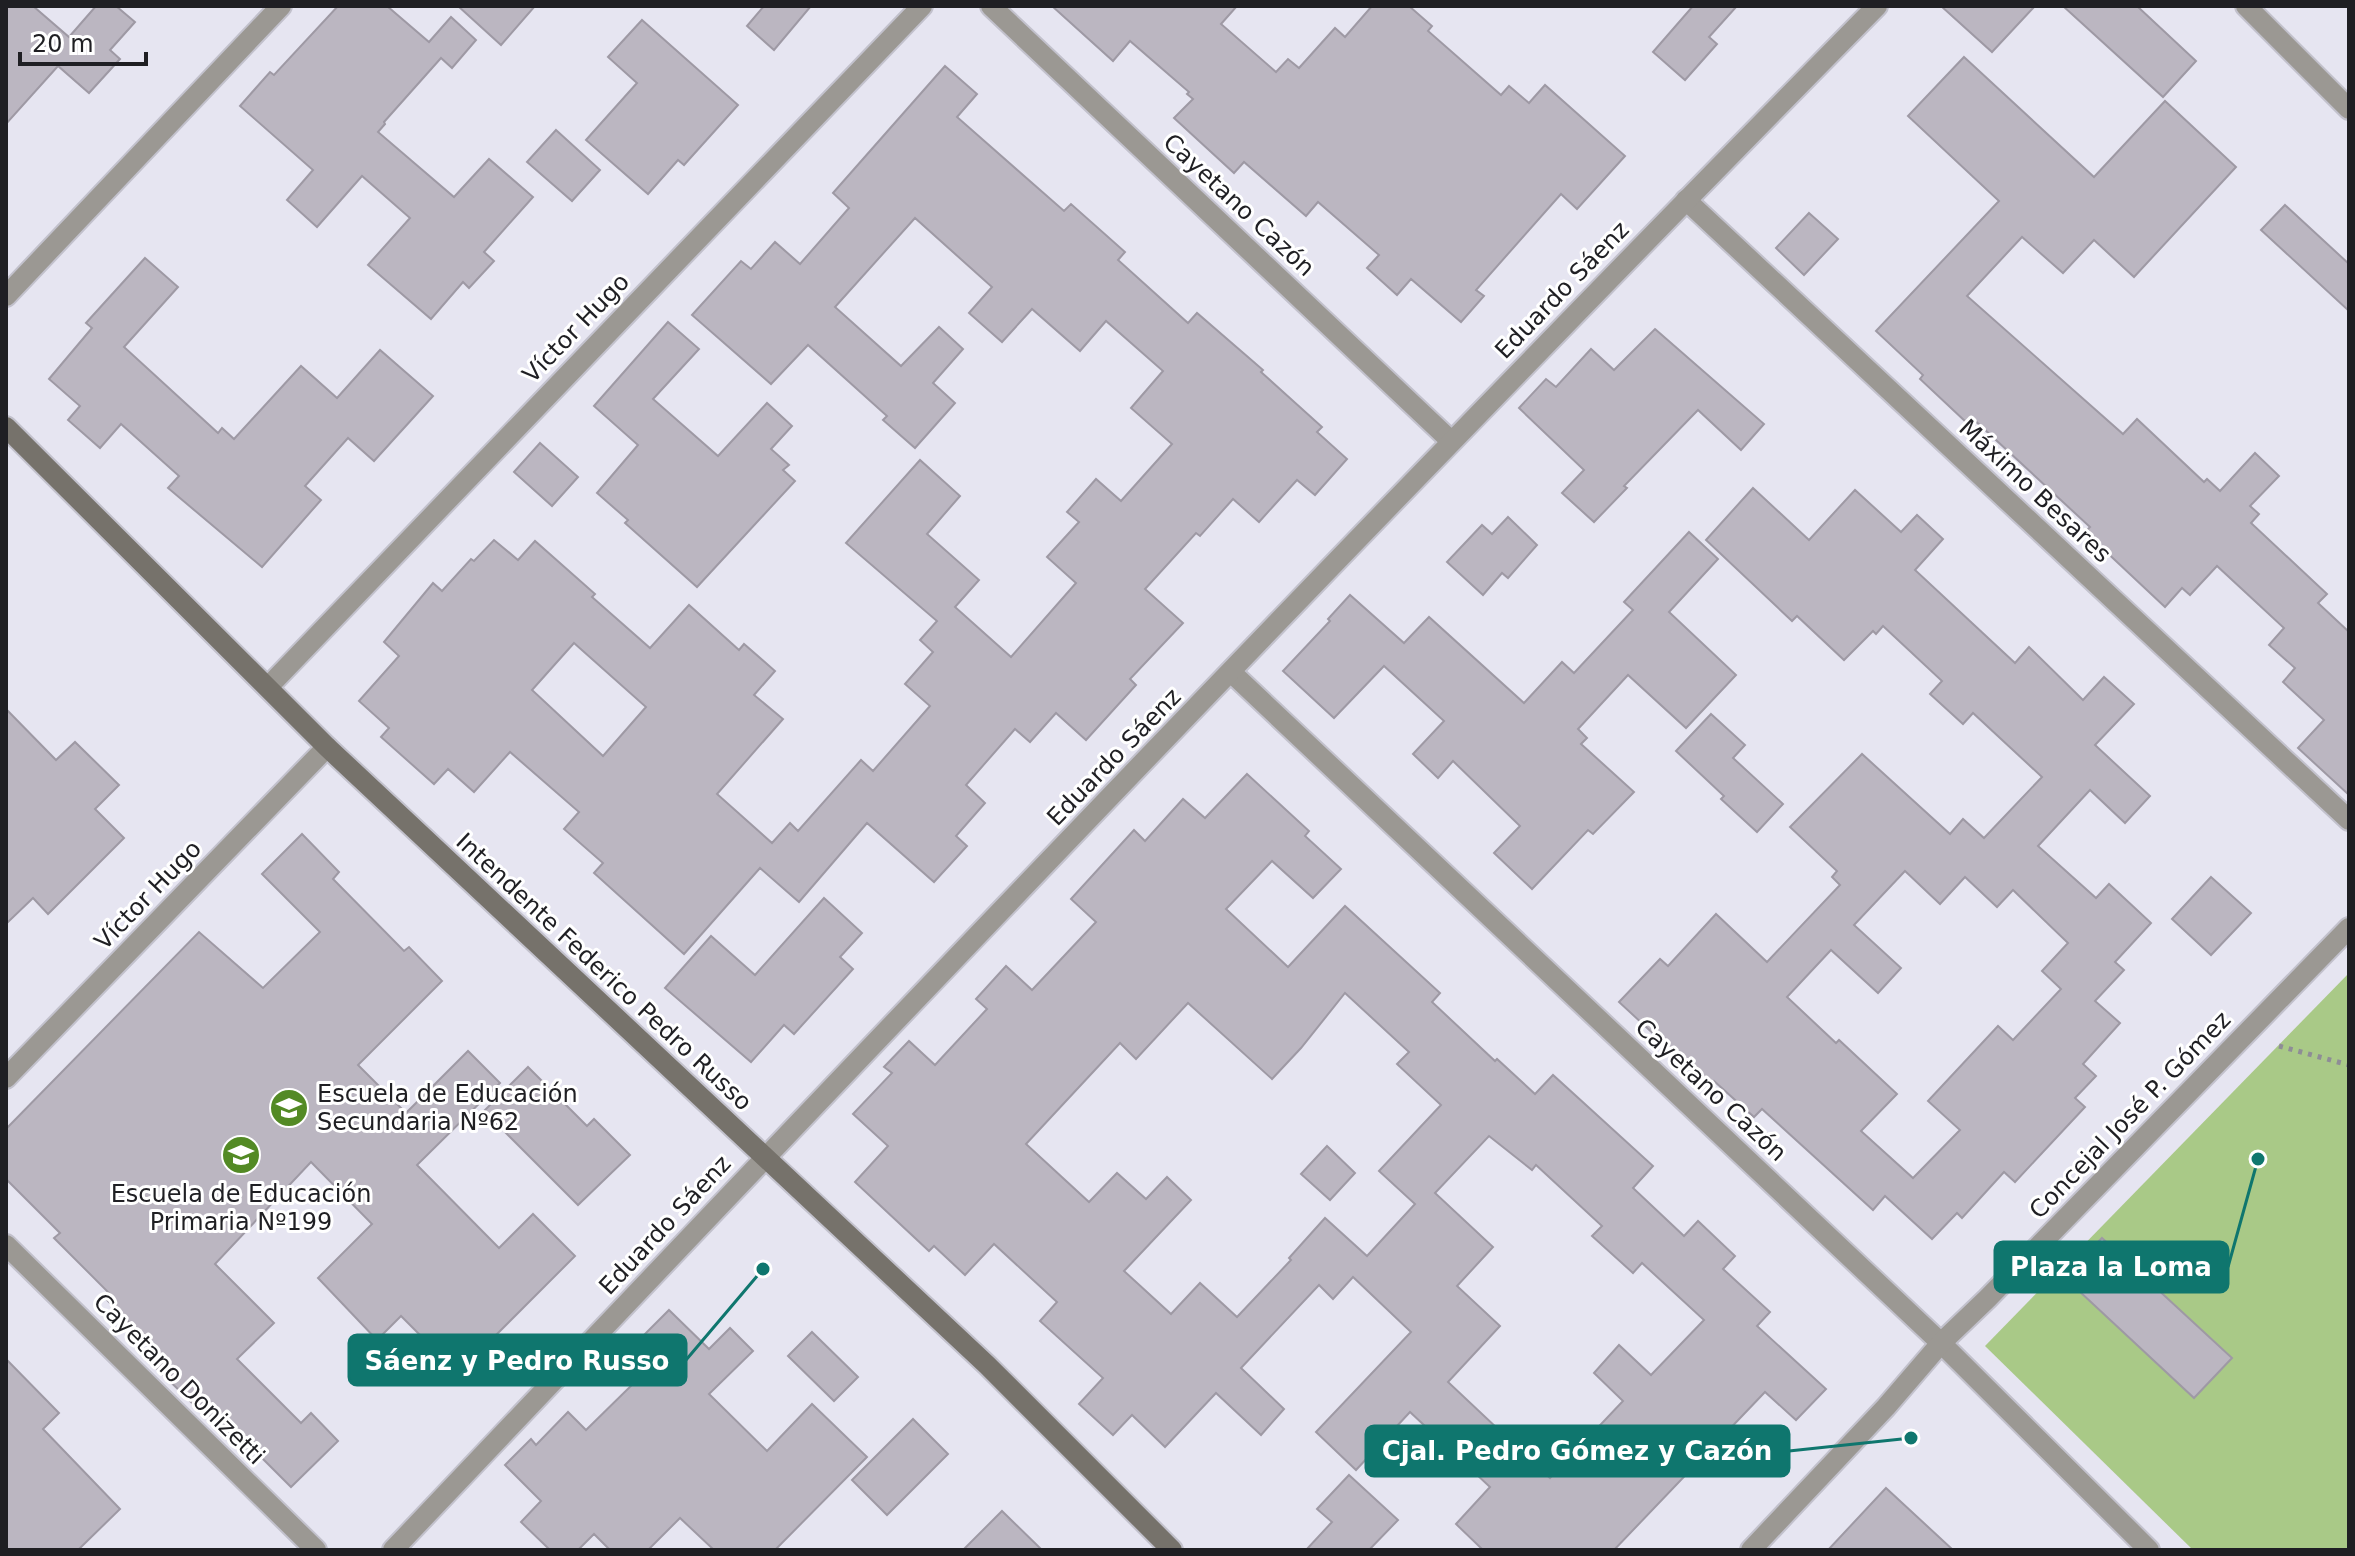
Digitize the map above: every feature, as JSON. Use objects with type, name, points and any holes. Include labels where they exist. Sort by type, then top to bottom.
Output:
[{"type":"street","points":[[6,296],[281,6]]},
{"type":"street","name":"Víctor Hugo","points":[[269,686],[922,6]]},
{"type":"street","name":"Cayetano Cazón","points":[[991,6],[1451,441]]},
{"type":"street","name":"Eduardo Sáenz","points":[[393,1550],[764,1157],[1232,673],[1451,441],[1877,6]]},
{"type":"street","points":[[2246,6],[2349,109]]},
{"type":"street","name":"Máximo Besares","points":[[1686,200],[2349,820]]},
{"type":"street","name":"Intendente Federico Pedro Russo","points":[[6,427],[327,747],[987,1365],[1172,1550]]},
{"type":"street","name":"Cayetano Cazón","points":[[1232,673],[1941,1343],[2149,1550]]},
{"type":"street","name":"Víctor Hugo","points":[[6,1078],[327,747]]},
{"type":"street","name":"Concejal José P. Gómez","points":[[1751,1550],[1886,1407],[1941,1343],[2349,928]]},
{"type":"street","name":"Cayetano Donizetti","points":[[6,1245],[316,1550]]},
{"type":"path","points":[[2244,1036],[2349,1065]]},
{"type":"green space","points":[[2349,973],[2349,1550],[2193,1550],[1985,1346]]},
{"type":"building","points":[[6,6],[33,6],[69,37],[96,6],[116,6],[135,22],[110,50],[120,59],[89,93],[58,66],[6,124]]},
{"type":"building","points":[[338,6],[387,6],[429,42],[451,17],[476,40],[452,68],[441,58],[378,132],[454,197],[489,159],[533,197],[484,252],[494,261],[469,288],[463,282],[431,319],[368,265],[410,218],[362,176],[317,227],[287,200],[313,170],[240,106],[270,72],[274,75]]},
{"type":"building","points":[[458,6],[535,6],[501,45]]},
{"type":"building","points":[[764,6],[811,6],[774,50],[747,26]]},
{"type":"building","points":[[1052,6],[1237,6],[1221,24],[1276,72],[1288,59],[1299,68],[1335,28],[1345,37],[1372,6],[1409,6],[1432,26],[1428,31],[1501,95],[1509,86],[1529,103],[1545,85],[1625,156],[1577,209],[1561,194],[1476,290],[1484,296],[1461,322],[1411,279],[1397,295],[1367,268],[1379,255],[1318,202],[1306,216],[1244,162],[1234,173],[1174,118],[1193,99],[1187,94],[1189,92],[1130,41],[1113,61]]},
{"type":"building","points":[[1693,6],[1737,6],[1709,37],[1717,44],[1685,80],[1653,52]]},
{"type":"building","points":[[1941,6],[2035,6],[1992,52]]},
{"type":"building","points":[[2063,6],[2137,6],[2196,61],[2163,97]]},
{"type":"building","points":[[642,20],[738,105],[684,165],[678,160],[648,194],[586,140],[637,83],[608,57]]},
{"type":"building","points":[[1964,57],[2094,177],[2165,101],[2236,167],[2134,277],[2094,240],[2063,273],[2022,237],[1967,296],[2123,434],[2137,419],[2204,482],[2207,479],[2220,491],[2255,453],[2279,476],[2250,506],[2259,514],[2251,523],[2327,594],[2318,603],[2349,632],[2349,795],[2298,748],[2324,720],[2283,682],[2295,668],[2269,645],[2284,628],[2217,566],[2190,595],[2182,588],[2165,607],[2085,532],[2090,527],[1971,417],[1966,422],[1920,379],[1923,375],[1876,331],[1999,201],[1908,116]]},
{"type":"building","points":[[945,66],[977,94],[957,117],[1064,211],[1071,204],[1125,252],[1118,260],[1188,323],[1197,313],[1263,370],[1261,372],[1322,427],[1317,432],[1347,459],[1315,495],[1297,480],[1259,522],[1233,499],[1200,536],[1196,533],[1145,589],[1183,623],[1130,679],[1136,685],[1086,740],[1056,713],[1030,742],[1015,729],[966,785],[985,803],[956,836],[967,846],[934,882],[867,823],[799,902],[760,868],[684,954],[594,873],[603,863],[564,829],[579,812],[510,752],[474,792],[448,769],[434,784],[381,737],[389,728],[359,701],[399,656],[384,642],[433,583],[442,591],[471,559],[474,561],[494,540],[518,560],[535,541],[650,648],[689,605],[739,650],[744,644],[775,671],[754,695],[783,719],[717,794],[772,843],[790,823],[798,831],[861,760],[873,771],[930,706],[905,684],[933,652],[920,640],[937,621],[846,543],[920,460],[960,496],[927,534],[979,580],[955,607],[1011,657],[1076,583],[1047,557],[1079,522],[1067,512],[1096,479],[1121,501],[1172,444],[1131,408],[1163,371],[1106,321],[1080,351],[1032,309],[1002,342],[969,313],[992,287],[915,218],[835,307],[901,366],[939,327],[963,349],[933,383],[955,403],[915,448],[883,420],[887,416],[808,345],[771,384],[692,315],[741,261],[751,269],[775,242],[800,264],[849,208],[833,193]],"holes":[[[574,643],[646,707],[603,756],[532,690]]]},
{"type":"building","points":[[556,130],[600,170],[572,201],[527,162]]},
{"type":"building","points":[[2285,205],[2349,264],[2349,311],[2261,230]]},
{"type":"building","points":[[1809,213],[1838,239],[1804,275],[1776,248]]},
{"type":"building","points":[[145,258],[178,287],[124,347],[218,433],[222,428],[234,439],[301,366],[337,398],[380,350],[433,396],[374,461],[348,438],[305,486],[321,500],[262,567],[168,488],[179,476],[121,424],[100,448],[68,420],[80,406],[49,379],[92,328],[86,323]]},
{"type":"building","points":[[668,322],[699,349],[653,399],[718,456],[767,403],[792,426],[771,449],[789,465],[783,470],[795,481],[697,587],[625,523],[628,520],[597,493],[638,445],[594,406]]},
{"type":"building","points":[[1655,329],[1764,424],[1741,450],[1698,410],[1624,486],[1627,488],[1594,522],[1562,493],[1584,470],[1519,408],[1546,379],[1556,387],[1591,349],[1614,370]]},
{"type":"building","points":[[540,443],[578,477],[552,506],[514,472]]},
{"type":"building","points":[[1753,488],[1809,540],[1855,490],[1901,532],[1917,515],[1943,539],[1915,570],[2015,663],[2029,647],[2083,700],[2104,677],[2134,704],[2095,745],[2150,796],[2125,823],[2090,790],[2038,846],[2096,898],[2109,884],[2151,923],[2115,962],[2124,970],[2095,1001],[2120,1023],[2083,1064],[2096,1076],[2075,1098],[2085,1107],[2015,1182],[2004,1172],[1962,1218],[1957,1213],[1932,1239],[1885,1196],[1873,1210],[1762,1109],[1754,1117],[1714,1081],[1710,1086],[1619,1002],[1660,959],[1668,966],[1716,914],[1767,962],[1840,885],[1832,877],[1837,871],[1790,827],[1862,754],[1950,834],[1963,819],[1984,838],[2042,777],[1973,713],[1963,724],[1930,694],[1942,681],[1883,626],[1876,634],[1873,631],[1844,660],[1797,616],[1792,621],[1706,540]],"holes":[[[1905,871],[1940,904],[1965,877],[1997,907],[2013,890],[2068,943],[2042,971],[2061,989],[2013,1040],[1998,1026],[1928,1101],[1960,1130],[1913,1178],[1861,1131],[1897,1094],[1787,997],[1831,950],[1878,993],[1901,968],[1854,925]]]},
{"type":"building","points":[[1508,517],[1537,545],[1508,578],[1502,573],[1483,595],[1447,562],[1482,525],[1492,534]]},
{"type":"building","points":[[1689,532],[1718,559],[1669,612],[1736,675],[1686,728],[1628,675],[1578,729],[1587,738],[1581,744],[1634,792],[1593,834],[1588,830],[1532,889],[1494,853],[1520,826],[1453,761],[1438,778],[1413,754],[1444,721],[1384,666],[1334,718],[1283,671],[1350,595],[1404,643],[1429,617],[1524,703],[1562,662],[1574,673],[1633,610],[1624,602]]},
{"type":"building","points":[[6,709],[56,760],[75,742],[119,785],[95,809],[124,838],[48,914],[33,898],[6,924]]},
{"type":"building","points":[[1711,714],[1745,745],[1733,758],[1783,804],[1757,832],[1676,751]]},
{"type":"building","points":[[1247,774],[1309,831],[1305,836],[1341,869],[1313,898],[1272,861],[1226,909],[1288,967],[1345,906],[1440,993],[1432,1002],[1495,1061],[1497,1059],[1535,1094],[1553,1075],[1653,1166],[1633,1188],[1684,1236],[1698,1221],[1735,1256],[1723,1269],[1770,1312],[1757,1326],[1826,1389],[1796,1420],[1765,1392],[1614,1550],[1483,1550],[1456,1524],[1490,1487],[1410,1412],[1356,1470],[1316,1432],[1411,1332],[1353,1277],[1333,1299],[1319,1285],[1241,1368],[1284,1409],[1261,1435],[1216,1393],[1165,1447],[1132,1415],[1113,1435],[1079,1404],[1103,1378],[1040,1321],[1057,1302],[994,1244],[965,1275],[934,1246],[929,1251],[855,1182],[888,1146],[853,1114],[892,1073],[884,1067],[909,1041],[935,1065],[987,1009],[976,999],[1006,966],[1032,990],[1096,922],[1071,899],[1134,830],[1145,841],[1183,799],[1205,818]],"holes":[[[1345,993],[1409,1052],[1397,1064],[1441,1105],[1379,1171],[1415,1204],[1367,1256],[1325,1218],[1289,1258],[1291,1260],[1237,1317],[1200,1283],[1171,1314],[1124,1271],[1191,1200],[1167,1177],[1146,1199],[1117,1173],[1089,1202],[1026,1144],[1120,1043],[1136,1059],[1188,1003],[1272,1079]],[[1489,1136],[1532,1170],[1536,1165],[1602,1226],[1592,1236],[1633,1273],[1642,1263],[1704,1320],[1651,1375],[1619,1345],[1594,1373],[1623,1401],[1550,1478],[1448,1382],[1500,1326],[1457,1286],[1493,1247],[1435,1193]]]},
{"type":"building","points":[[302,834],[339,872],[333,879],[404,951],[409,947],[442,981],[358,1065],[406,1113],[468,1051],[500,1083],[417,1165],[499,1248],[533,1214],[575,1256],[458,1373],[401,1316],[377,1340],[318,1278],[372,1224],[311,1162],[215,1264],[274,1323],[237,1359],[301,1423],[311,1413],[338,1441],[291,1487],[249,1445],[244,1450],[143,1355],[152,1346],[106,1299],[110,1294],[54,1238],[60,1233],[6,1179],[6,1129],[199,932],[263,988],[320,932],[262,874]]},
{"type":"building","points":[[2211,877],[2251,913],[2211,955],[2172,919]]},
{"type":"building","points":[[824,898],[862,933],[840,957],[853,969],[794,1034],[784,1025],[751,1062],[665,988],[711,936],[755,975]]},
{"type":"building","points":[[528,1067],[587,1126],[594,1119],[630,1155],[578,1205],[484,1111]]},
{"type":"building","points":[[1327,1146],[1355,1173],[1330,1200],[1301,1174]]},
{"type":"building","points":[[2102,1238],[2232,1358],[2194,1398],[2064,1277]]},
{"type":"building","points":[[669,1310],[709,1349],[730,1328],[753,1351],[709,1394],[767,1451],[812,1404],[867,1457],[775,1550],[714,1550],[680,1518],[648,1550],[610,1550],[594,1534],[578,1550],[550,1550],[521,1522],[541,1501],[505,1465],[531,1439],[536,1445],[568,1412],[586,1430],[638,1379],[619,1360]]},
{"type":"building","points":[[812,1332],[858,1377],[834,1401],[788,1356]]},
{"type":"building","points":[[6,1359],[59,1413],[43,1429],[120,1509],[78,1550],[6,1550]]},
{"type":"building","points":[[913,1419],[948,1454],[887,1515],[852,1480]]},
{"type":"building","points":[[1349,1475],[1398,1520],[1369,1550],[1306,1550],[1332,1522],[1317,1509]]},
{"type":"building","points":[[1886,1488],[1953,1550],[1828,1550]]},
{"type":"building","points":[[1002,1511],[1042,1550],[963,1550]]},
{"type":"place","name":"Escuela de Educación Secundaria Nº62","points":[[289,1108]]},
{"type":"place","name":"Escuela de Educación Primaria Nº199","points":[[241,1155]]},
{"type":"place","name":"Plaza la Loma","points":[[2258,1159]]},
{"type":"place","name":"Sáenz y Pedro Russo","points":[[763,1269]]},
{"type":"place","name":"Cjal. Pedro Gómez y Cazón","points":[[1911,1438]]}]
